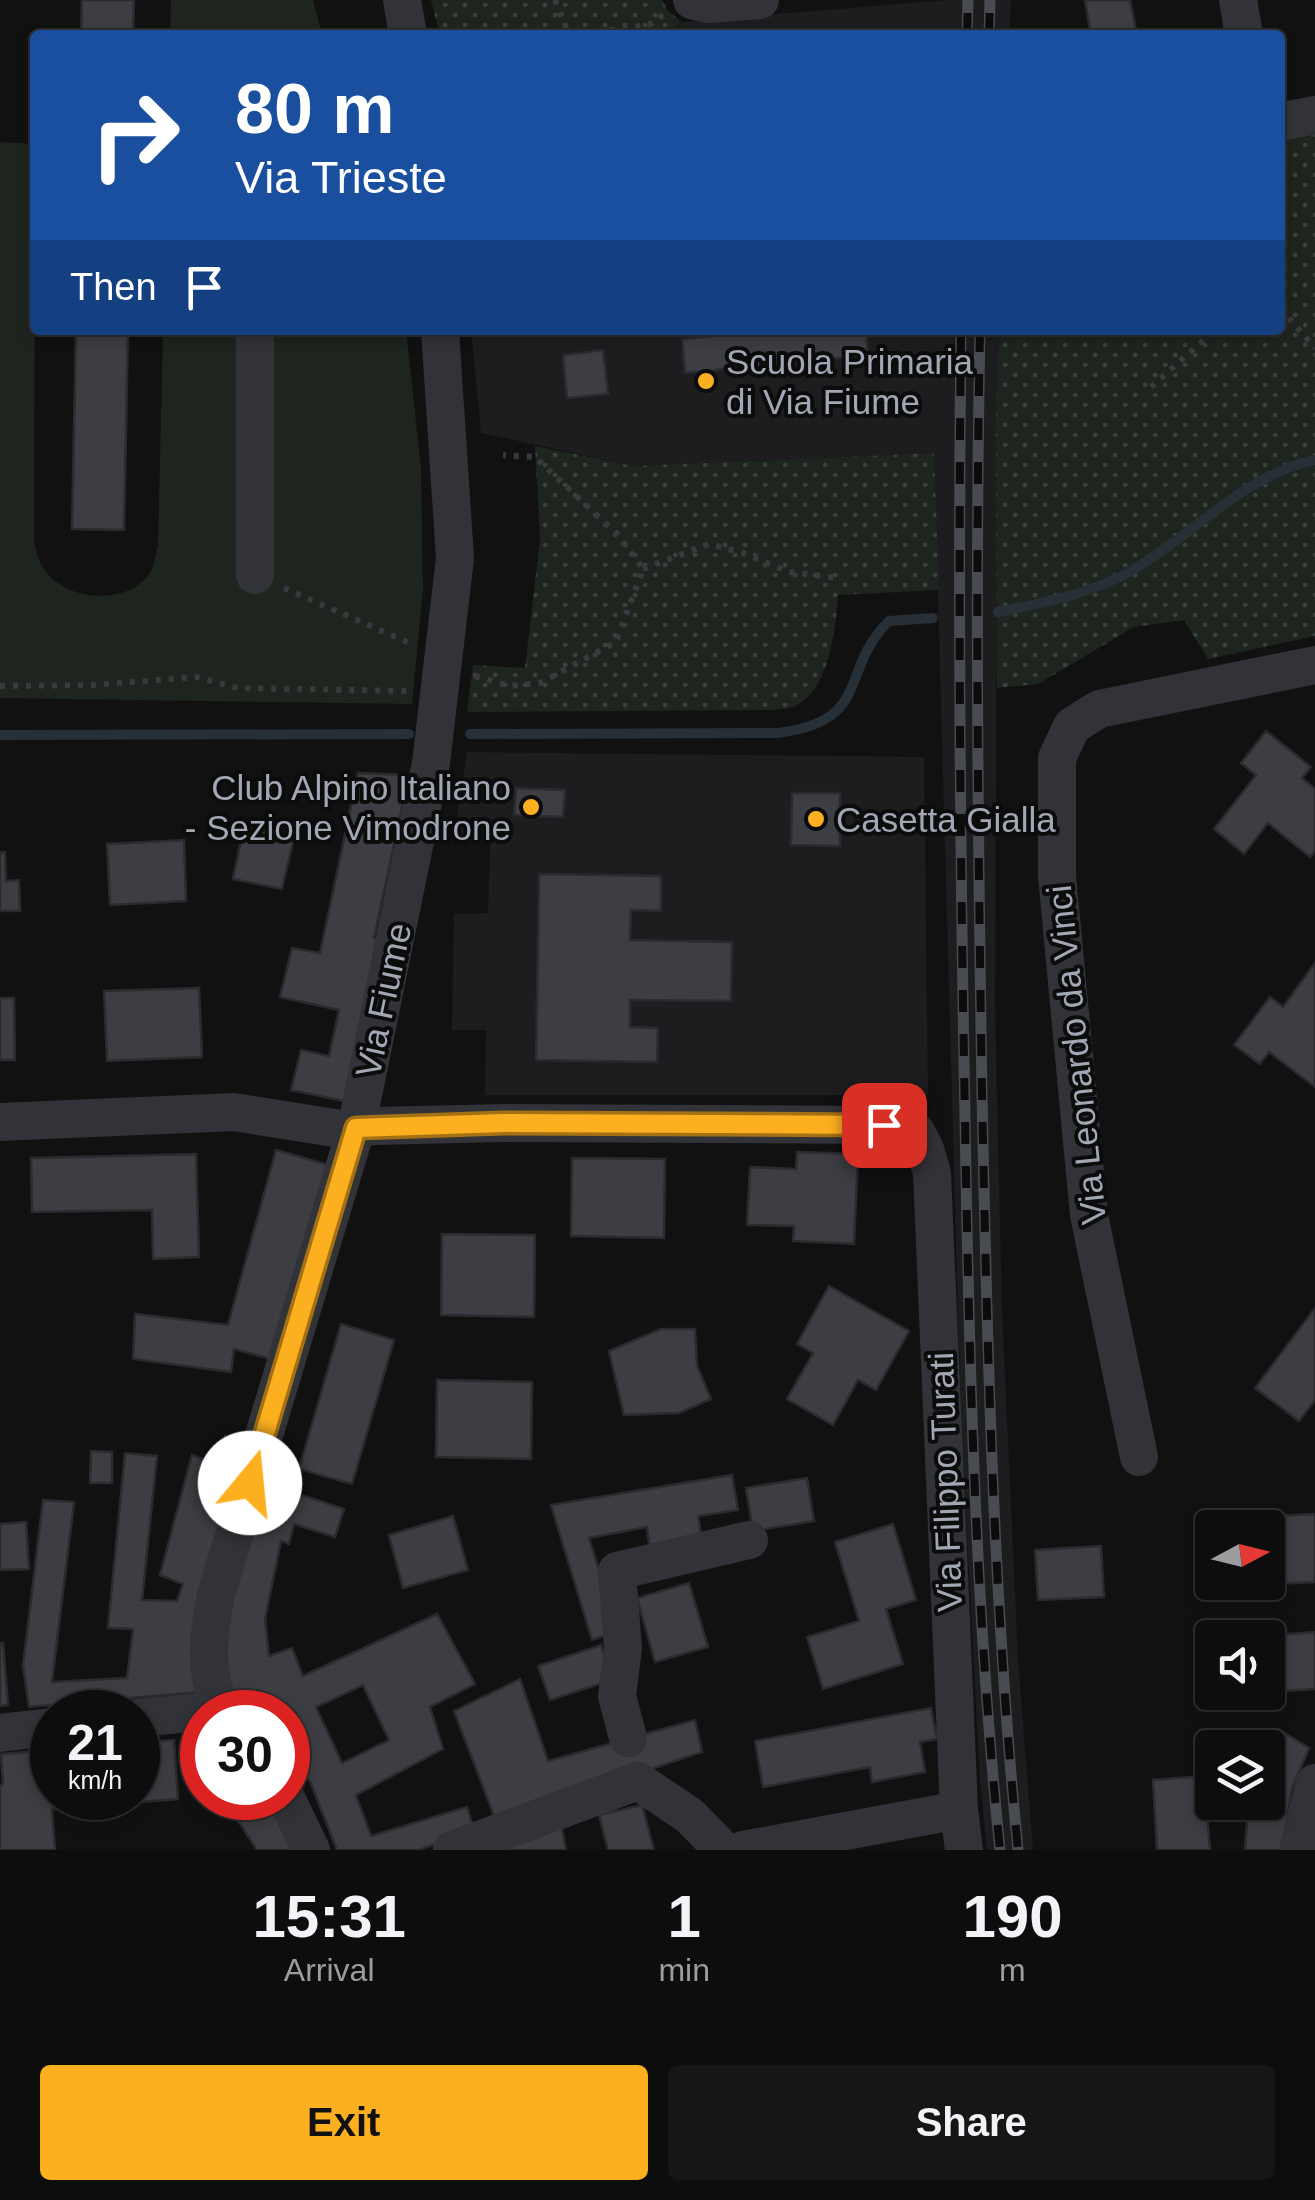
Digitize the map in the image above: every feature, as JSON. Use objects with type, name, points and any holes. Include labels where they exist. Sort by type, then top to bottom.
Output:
[{"type":"street","points":[[402,0],[407,30]]},
{"type":"street","points":[[680,6],[760,0]]},
{"type":"street","points":[[1238,0],[1243,30]]},
{"type":"street","points":[[1285,121],[1315,115]]},
{"type":"street","points":[[255,335],[255,575]]},
{"type":"street","name":"Via Fiume","points":[[216,1690],[209,1663],[216,1596],[356,1128],[431,763],[452,596],[454,518],[440,335]]},
{"type":"street","name":"Via Leonardo da Vinci","points":[[1139,1457],[1088,1215],[1060,916],[1057,758],[1072,726],[1099,710],[1315,665]]},
{"type":"street","points":[[0,1122],[234,1112],[347,1130],[356,1128]]},
{"type":"street","name":"Via Filippo Turati","points":[[356,1128],[504,1123],[902,1126],[916,1132],[932,1173],[959,1810],[964,1850]]},
{"type":"street","points":[[722,1850],[634,1765],[617,1696],[622,1648],[617,1571],[748,1540]]},
{"type":"street","points":[[0,1732],[30,1729]]},
{"type":"street","points":[[452,1850],[634,1765]]},
{"type":"street","points":[[1298,1850],[1315,1782]]},
{"type":"street","points":[[743,1850],[959,1810]]},
{"type":"street","points":[[296,1820],[310,1850]]},
{"type":"path","points":[[555,0],[568,30]]},
{"type":"path","points":[[614,30],[649,26],[680,6]]},
{"type":"path","points":[[1285,314],[1315,348]]},
{"type":"path","points":[[1151,386],[1209,335]]},
{"type":"path","points":[[503,454],[535,456],[617,534],[643,569]]},
{"type":"path","points":[[470,674],[510,686],[540,682],[616,642],[643,569],[708,544],[789,572],[838,578]]},
{"type":"path","points":[[255,575],[418,647]]},
{"type":"path","points":[[0,686],[94,685],[196,677],[238,688],[414,692]]},
{"type":"shaded area","points":[[171,0],[313,0],[321,30],[170,30]]},
{"type":"shaded area","points":[[431,0],[662,0],[682,22],[672,30],[439,30]]},
{"type":"shaded area","points":[[947,0],[1011,0],[1009,30],[672,30],[682,22]]},
{"type":"shaded area","points":[[1315,131],[1315,636],[1208,659],[1184,620],[1134,627],[1038,684],[997,688],[999,335],[1285,335],[1285,136]]},
{"type":"shaded area","points":[[0,142],[30,144],[34,543],[42,566],[51,577],[77,592],[108,595],[137,586],[150,573],[158,546],[163,335],[407,335],[421,468],[423,589],[412,704],[0,698]]},
{"type":"shaded area","points":[[471,335],[998,335],[995,1006],[1002,1310],[1018,1659],[1033,1850],[987,1850],[980,1780],[961,1421],[934,453],[634,466],[481,433]]},
{"type":"shaded area","points":[[535,446],[634,466],[934,453],[939,590],[838,595],[823,674],[805,700],[793,707],[467,712],[473,665],[525,668],[540,540]]},
{"type":"shaded area","points":[[467,752],[924,757],[928,1095],[485,1095],[486,1030],[452,1030],[454,914],[488,913],[490,843],[453,842]]},
{"type":"building","points":[[82,0],[134,0],[133,30],[81,30]]},
{"type":"building","points":[[1085,0],[1130,0],[1136,30],[1090,30]]},
{"type":"building","points":[[76,335],[128,335],[124,530],[72,529]]},
{"type":"building","points":[[721,335],[866,335],[868,355],[685,373],[682,339]]},
{"type":"building","points":[[603,350],[608,394],[567,398],[563,355]]},
{"type":"building","points":[[1266,731],[1311,767],[1302,778],[1315,789],[1315,851],[1310,857],[1268,823],[1244,854],[1214,829],[1256,775],[1241,763]]},
{"type":"building","points":[[358,773],[409,775],[374,938],[386,941],[349,1102],[291,1090],[301,1050],[329,1056],[339,1010],[280,997],[292,948],[320,953]]},
{"type":"building","points":[[516,788],[565,790],[563,817],[514,815]]},
{"type":"building","name":"Casetta Gialla","points":[[792,793],[840,793],[840,846],[791,845]]},
{"type":"building","points":[[244,826],[294,837],[282,889],[233,879]]},
{"type":"building","points":[[184,840],[186,901],[110,905],[107,844]]},
{"type":"building","points":[[5,852],[6,881],[19,880],[20,911],[0,911],[0,853]]},
{"type":"building","points":[[539,874],[661,876],[661,911],[631,910],[630,940],[732,942],[731,1001],[630,1000],[630,1027],[658,1028],[657,1062],[536,1060]]},
{"type":"building","points":[[1315,963],[1315,1087],[1269,1052],[1260,1064],[1234,1045],[1270,997],[1283,1007]]},
{"type":"building","points":[[199,988],[202,1057],[107,1061],[104,991]]},
{"type":"building","points":[[0,998],[14,998],[15,1060],[0,1060]]},
{"type":"building","points":[[276,1150],[329,1165],[275,1360],[234,1349],[231,1372],[133,1359],[135,1314],[228,1325]]},
{"type":"building","points":[[797,1152],[858,1154],[854,1244],[793,1241],[794,1226],[747,1225],[750,1167],[796,1169]]},
{"type":"building","points":[[196,1154],[199,1257],[153,1259],[152,1210],[32,1212],[31,1158]]},
{"type":"building","points":[[572,1158],[665,1159],[664,1238],[571,1236]]},
{"type":"building","points":[[442,1234],[535,1235],[534,1317],[441,1315]]},
{"type":"building","points":[[829,1286],[909,1331],[876,1390],[858,1380],[833,1425],[787,1399],[813,1353],[797,1344]]},
{"type":"building","points":[[1315,1308],[1315,1400],[1299,1421],[1255,1388]]},
{"type":"building","points":[[341,1324],[394,1340],[352,1484],[299,1469]]},
{"type":"building","points":[[661,1329],[695,1329],[697,1366],[711,1399],[679,1413],[624,1415],[609,1351]]},
{"type":"building","points":[[437,1380],[532,1382],[531,1459],[436,1457]]},
{"type":"building","points":[[225,1436],[248,1445],[199,1690],[160,1695],[160,1690],[30,1690],[29,1707],[23,1666],[43,1500],[74,1502],[52,1682],[127,1678],[133,1629],[108,1628],[125,1453],[157,1456],[142,1600],[177,1601],[183,1584],[160,1575],[192,1455],[216,1464]]},
{"type":"building","points":[[91,1451],[112,1452],[112,1483],[90,1483]]},
{"type":"building","points":[[732,1475],[738,1510],[698,1516],[702,1541],[650,1551],[647,1527],[589,1538],[618,1631],[592,1640],[551,1505]]},
{"type":"building","points":[[807,1478],[814,1521],[753,1531],[746,1488]]},
{"type":"building","points":[[262,1482],[344,1509],[335,1537],[294,1524],[289,1544],[281,1541],[265,1619],[269,1656],[292,1648],[303,1676],[437,1614],[475,1684],[430,1707],[443,1749],[356,1795],[371,1836],[467,1807],[474,1830],[419,1850],[337,1850],[310,1781],[310,1690],[231,1690],[222,1619]],"holes":[[[363,1685],[389,1740],[342,1763],[316,1707]]]},
{"type":"building","points":[[1315,1514],[1315,1582],[1285,1584],[1285,1515]]},
{"type":"building","points":[[453,1516],[468,1570],[403,1588],[389,1535]]},
{"type":"building","points":[[26,1522],[29,1569],[0,1570],[0,1524]]},
{"type":"building","points":[[893,1524],[916,1600],[886,1609],[903,1664],[823,1689],[807,1637],[859,1621],[835,1542]]},
{"type":"building","points":[[1101,1546],[1104,1597],[1038,1600],[1035,1550]]},
{"type":"building","points":[[689,1583],[708,1647],[655,1662],[637,1598]]},
{"type":"building","points":[[1315,1632],[1315,1689],[1285,1691],[1285,1634]]},
{"type":"building","points":[[0,1643],[8,1705],[0,1706]]},
{"type":"building","points":[[601,1645],[612,1680],[550,1700],[538,1666]]},
{"type":"building","points":[[520,1679],[548,1761],[695,1720],[702,1752],[496,1821],[454,1711]]},
{"type":"building","points":[[931,1708],[937,1739],[920,1742],[925,1772],[872,1782],[870,1767],[763,1787],[755,1741]]},
{"type":"building","points":[[1285,1733],[1309,1748],[1292,1789],[1282,1850],[1245,1850],[1247,1820],[1285,1820]]},
{"type":"building","points":[[174,1740],[178,1799],[160,1800],[160,1741]]},
{"type":"building","points":[[30,1752],[30,1820],[53,1820],[55,1850],[0,1850],[1,1754]]},
{"type":"building","points":[[1195,1777],[1195,1820],[1208,1820],[1210,1850],[1157,1850],[1153,1780]]},
{"type":"building","points":[[642,1805],[654,1850],[608,1850],[599,1815]]},
{"type":"building","points":[[238,1820],[284,1820],[299,1850],[257,1850]]},
{"type":"building","points":[[561,1822],[566,1850],[485,1850]]},
{"type":"waterway","points":[[998,612],[1066,597],[1116,579],[1154,557],[1264,479],[1315,460]]},
{"type":"waterway","points":[[470,734],[778,733],[808,727],[841,705],[873,640],[889,621],[933,618]]},
{"type":"waterway","points":[[0,735],[409,734]]},
{"type":"railway","points":[[967,30],[968,0]]},
{"type":"railway","points":[[989,30],[990,0]]},
{"type":"railway","points":[[961,335],[961,822],[969,1301],[979,1575],[1000,1850]]},
{"type":"railway","points":[[980,335],[978,712],[986,1284],[997,1567],[1018,1850]]},
{"type":"place","name":"Scuola Primaria di Via Fiume","points":[[706,381]]},
{"type":"place","name":"Club Alpino Italiano - Sezione Vimodrone","points":[[531,807]]},
{"type":"place","name":"Casetta Gialla","points":[[816,819]]},
{"type":"route","points":[[250,1483],[356,1128],[504,1123],[884,1125]]}]
